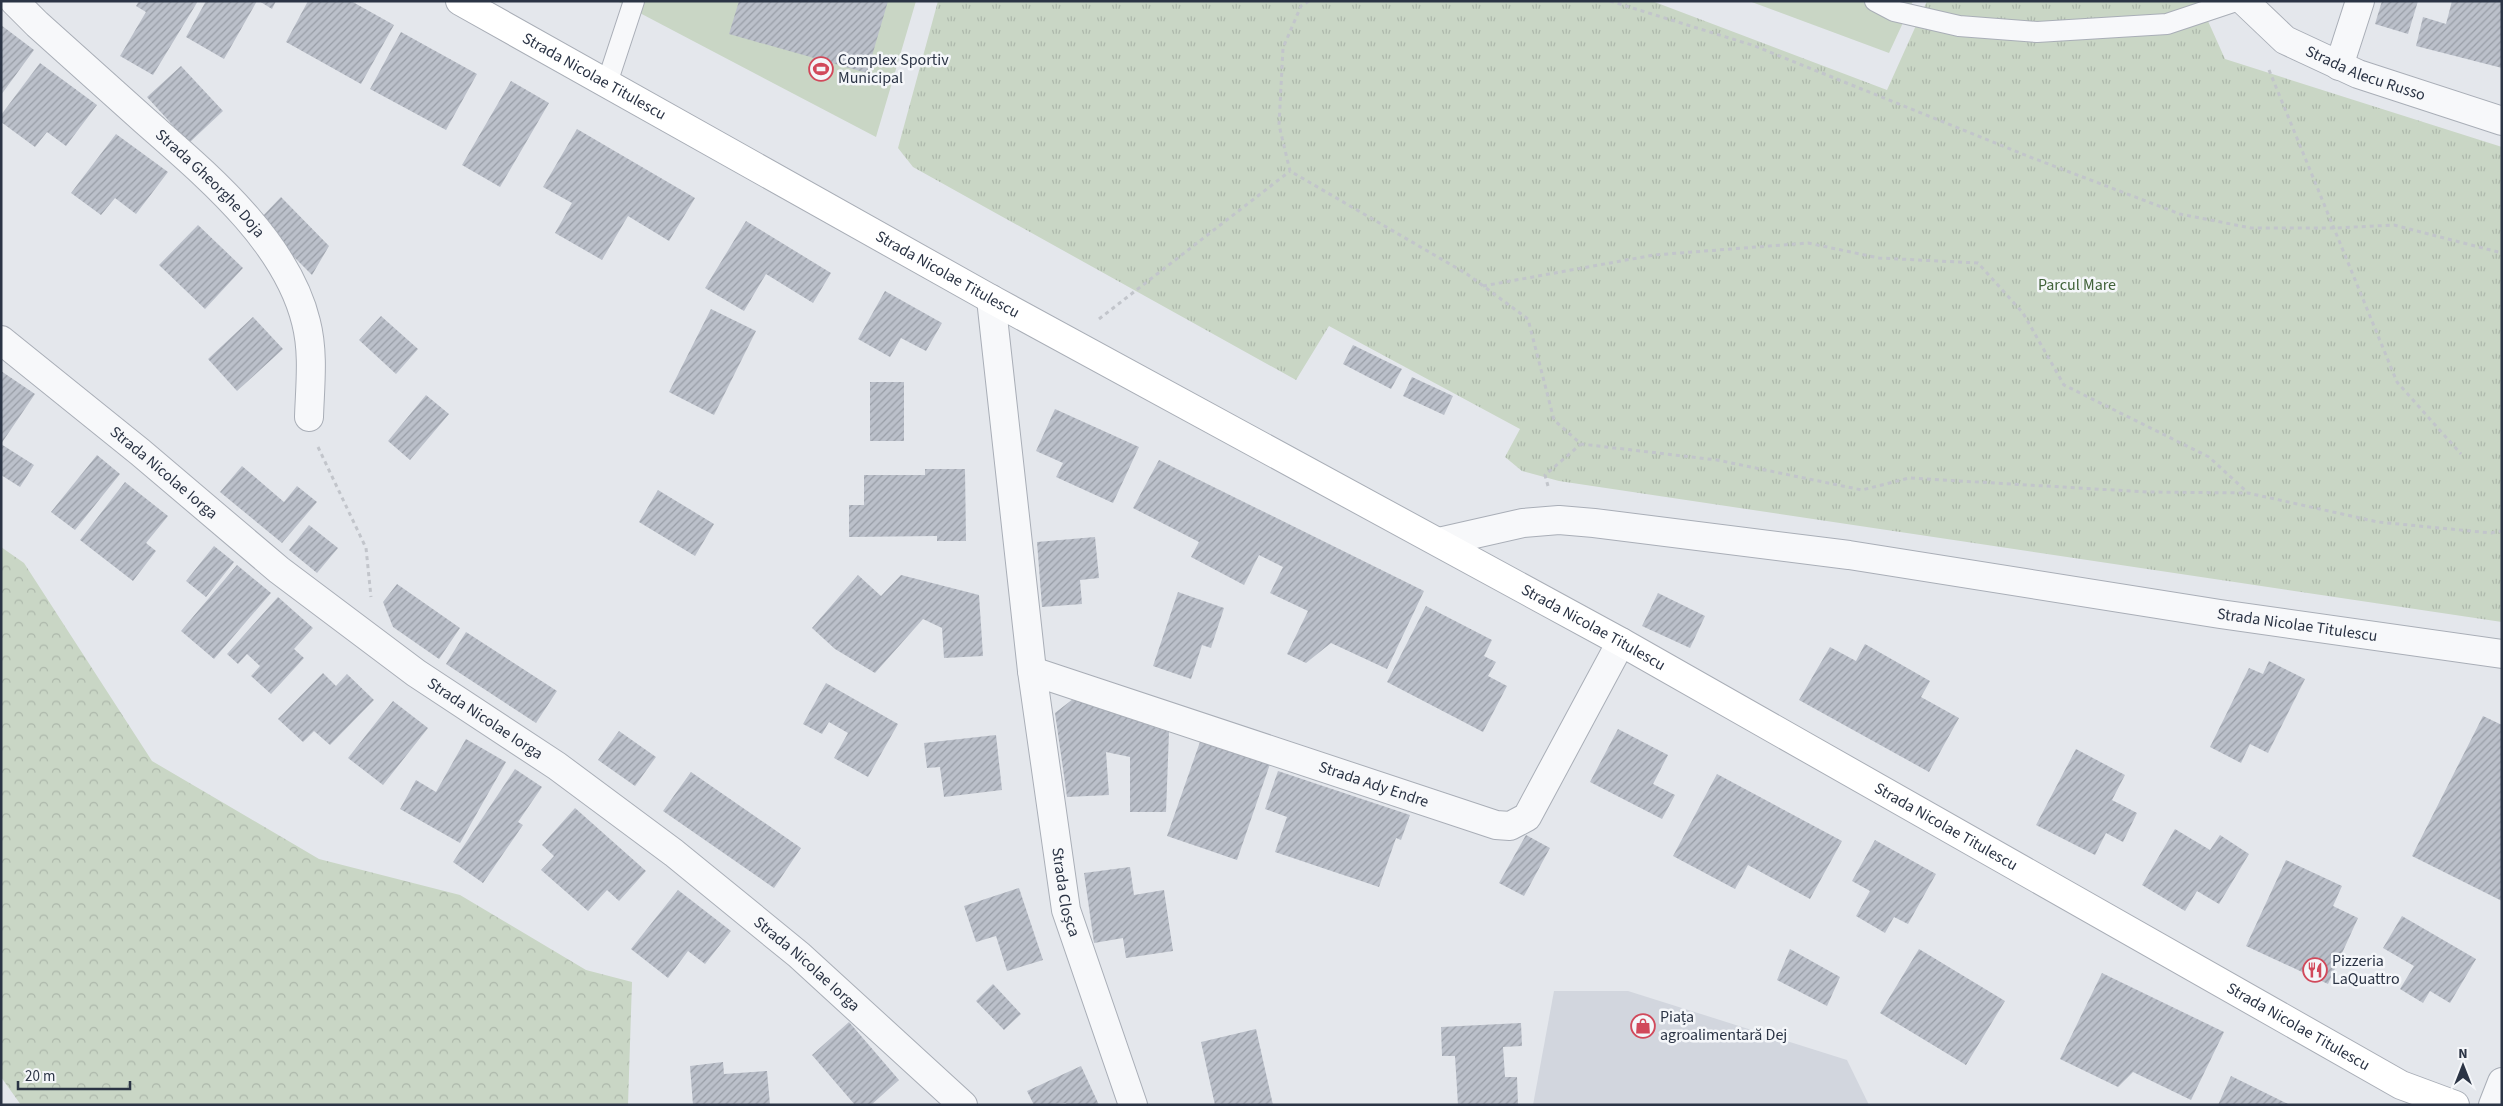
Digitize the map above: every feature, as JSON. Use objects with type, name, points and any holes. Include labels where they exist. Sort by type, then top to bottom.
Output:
[{"type":"main road","name":"Strada Nicolae Titulescu","points":[[460,1],[991,300],[1621,642],[2401,1085],[2456,1105]]},
{"type":"street","name":"Strada Gheorghe Doja","points":[[14,1],[36,24],[210,179],[272,249],[294,291],[306,322],[311,358],[309,417]]},
{"type":"street","name":"Strada Alecu Russo","points":[[2244,1],[2285,40],[2339,66],[2358,74],[2502,121]]},
{"type":"street","points":[[2339,66],[2360,1]]},
{"type":"street","name":"Strada Cloșca","points":[[991,300],[1032,671],[1066,910],[1133,1105]]},
{"type":"street","name":"Strada Nicolae Iorga","points":[[1,340],[140,452],[279,570],[416,672],[557,766],[674,853],[799,955],[963,1105]]},
{"type":"street","name":"Strada Nicolae Titulescu","points":[[1439,542],[1523,523],[1559,520],[1849,555],[2220,614],[2502,654]]},
{"type":"street","name":"Strada Ady Endre","points":[[1032,671],[1496,825],[1510,826],[1527,817],[1621,642]]},
{"type":"street","points":[[2493,1105],[2502,1082]]},
{"type":"lane","points":[[607,83],[634,1]]},
{"type":"lane","points":[[1875,1],[1894,11],[1959,26],[2036,32],[2167,24],[2236,1]]},
{"type":"path","points":[[1309,1],[1302,6],[1283,48],[1278,125],[1290,171],[1467,274],[1528,319],[1554,420],[1581,444],[1717,460],[1862,490],[1909,478],[2147,492],[2248,493],[2378,522],[2491,533],[2502,531]]},
{"type":"path","points":[[1610,1],[1755,46],[2030,157],[2180,214],[2251,228],[2336,228],[2394,225],[2502,253]]},
{"type":"path","points":[[2268,65],[2398,382],[2461,454]]},
{"type":"path","points":[[1069,342],[1290,171]]},
{"type":"path","points":[[1483,286],[1654,255],[1808,243],[1879,258],[1978,263],[2023,313],[2064,385],[2209,457],[2248,493]]},
{"type":"path","points":[[309,417],[321,457],[366,548],[376,642]]},
{"type":"path","points":[[1559,520],[1545,475],[1581,444]]},
{"type":"shaded area","name":"Piața agroalimentară Dej","points":[[1554,991],[1628,991],[1847,1060],[1869,1105],[1533,1105]]},
{"type":"green space","name":"Complex Sportiv Municipal","points":[[617,1],[916,1],[876,137]]},
{"type":"green space","name":"Parcul Mare","points":[[938,1],[1652,1],[1887,90],[1927,1],[2199,1],[2225,59],[2502,147],[2502,622],[1559,481],[1522,471],[1505,457],[1520,429],[1329,326],[1296,380],[913,167],[898,148]]},
{"type":"green space","points":[[1749,1],[1913,1],[1889,53]]},
{"type":"green space","points":[[1,547],[24,563],[152,761],[319,859],[460,895],[586,970],[632,982],[628,1105],[21,1105],[1,1077]]},
{"type":"building","points":[[139,1],[198,1],[153,75],[120,56],[146,12],[136,6]]},
{"type":"building","points":[[206,1],[257,1],[224,59],[186,37]]},
{"type":"building","points":[[259,1],[276,1],[272,9]]},
{"type":"building","points":[[308,1],[351,1],[394,25],[361,84],[286,42]]},
{"type":"building","points":[[739,1],[888,1],[867,73],[729,34]]},
{"type":"building","points":[[2382,1],[2418,1],[2408,34],[2375,24]]},
{"type":"building","points":[[2452,1],[2502,1],[2502,68],[2416,46],[2423,17],[2446,24]]},
{"type":"building","points":[[1,25],[34,50],[1,95]]},
{"type":"building","points":[[401,32],[477,74],[446,130],[370,89]]},
{"type":"building","points":[[40,63],[97,105],[66,146],[47,132],[35,147],[1,122],[1,115]]},
{"type":"building","points":[[181,66],[223,111],[189,143],[147,97]]},
{"type":"building","points":[[511,81],[549,103],[500,187],[462,165]]},
{"type":"building","points":[[577,129],[695,198],[669,241],[628,216],[602,260],[555,233],[572,203],[543,187]]},
{"type":"building","points":[[116,134],[168,172],[136,214],[115,198],[101,215],[71,193]]},
{"type":"building","points":[[281,197],[329,246],[312,275],[258,221]]},
{"type":"building","points":[[746,221],[831,273],[813,303],[766,274],[744,311],[705,288]]},
{"type":"building","points":[[198,225],[243,268],[205,309],[159,265]]},
{"type":"building","points":[[885,291],[942,323],[926,351],[901,338],[890,357],[858,339]]},
{"type":"building","points":[[711,309],[756,331],[714,415],[669,392]]},
{"type":"building","points":[[381,316],[418,349],[396,374],[359,340]]},
{"type":"building","points":[[253,317],[283,349],[237,391],[208,359]]},
{"type":"building","points":[[1353,345],[1402,369],[1391,389],[1343,364]]},
{"type":"building","points":[[1,371],[35,394],[1,444]]},
{"type":"building","points":[[1412,377],[1453,396],[1444,415],[1403,396]]},
{"type":"building","points":[[870,382],[904,382],[904,441],[870,441]]},
{"type":"building","points":[[426,395],[449,414],[410,460],[388,441]]},
{"type":"building","points":[[1055,409],[1139,447],[1113,503],[1056,477],[1063,463],[1036,451]]},
{"type":"building","points":[[1,444],[34,465],[20,487],[1,475]]},
{"type":"building","points":[[97,455],[120,474],[75,530],[51,512]]},
{"type":"building","points":[[1159,460],[1424,591],[1387,669],[1331,643],[1306,663],[1287,654],[1308,611],[1270,593],[1283,567],[1259,555],[1244,585],[1191,557],[1199,542],[1133,508]]},
{"type":"building","points":[[242,466],[284,502],[297,486],[317,502],[282,543],[220,492]]},
{"type":"building","points":[[925,469],[965,469],[966,541],[937,541],[937,536],[849,537],[849,505],[864,505],[864,475],[925,475]]},
{"type":"building","points":[[125,482],[168,516],[146,543],[156,551],[133,581],[80,540]]},
{"type":"building","points":[[658,490],[714,524],[695,556],[639,522]]},
{"type":"building","points":[[309,525],[338,548],[317,573],[289,550]]},
{"type":"building","points":[[1095,537],[1099,578],[1080,580],[1082,604],[1042,607],[1037,542]]},
{"type":"building","points":[[214,546],[234,562],[206,597],[186,581]]},
{"type":"building","points":[[237,565],[271,593],[214,659],[181,631]]},
{"type":"building","points":[[858,575],[881,596],[901,575],[979,595],[983,656],[944,658],[942,628],[923,619],[875,673],[835,649],[812,628]]},
{"type":"building","points":[[397,584],[460,628],[439,659],[393,627],[383,602]]},
{"type":"building","points":[[1178,592],[1224,608],[1211,648],[1202,645],[1191,679],[1153,666]]},
{"type":"building","points":[[1658,593],[1705,616],[1690,648],[1642,626]]},
{"type":"building","points":[[278,597],[313,628],[294,649],[304,658],[271,694],[251,676],[260,666],[247,654],[238,664],[227,654]]},
{"type":"building","points":[[1426,606],[1492,640],[1484,656],[1496,662],[1488,676],[1507,686],[1483,732],[1387,682]]},
{"type":"building","points":[[466,632],[557,691],[536,723],[446,664]]},
{"type":"building","points":[[1865,644],[1930,681],[1921,697],[1959,718],[1929,772],[1799,700],[1830,647],[1856,661]]},
{"type":"building","points":[[2269,661],[2305,679],[2268,753],[2250,744],[2241,763],[2210,747],[2249,668],[2263,674]]},
{"type":"building","points":[[323,673],[336,686],[347,674],[374,700],[330,745],[314,731],[303,742],[278,719]]},
{"type":"building","points":[[826,683],[898,724],[868,777],[834,758],[848,733],[829,722],[822,734],[803,724]]},
{"type":"building","points":[[1073,699],[1169,732],[1166,812],[1130,812],[1130,757],[1106,752],[1109,795],[1067,797],[1055,713]]},
{"type":"building","points":[[393,701],[428,728],[383,785],[348,758]]},
{"type":"building","points":[[2483,716],[2502,725],[2502,901],[2412,856]]},
{"type":"building","points":[[1618,729],[1668,755],[1653,784],[1675,795],[1662,819],[1590,782]]},
{"type":"building","points":[[619,731],[656,757],[635,786],[598,760]]},
{"type":"building","points":[[996,735],[1002,790],[944,797],[940,767],[927,768],[924,743]]},
{"type":"building","points":[[466,739],[506,762],[460,843],[400,809],[416,780],[436,792]]},
{"type":"building","points":[[1201,739],[1270,764],[1237,860],[1167,836]]},
{"type":"building","points":[[2076,749],[2125,775],[2112,800],[2137,813],[2123,842],[2106,833],[2095,855],[2036,825]]},
{"type":"building","points":[[515,769],[542,787],[518,822],[523,825],[483,883],[453,862]]},
{"type":"building","points":[[1278,771],[1410,815],[1401,840],[1396,838],[1379,887],[1275,852],[1287,817],[1265,809]]},
{"type":"building","points":[[691,772],[801,848],[774,888],[663,811]]},
{"type":"building","points":[[1717,774],[1842,841],[1810,899],[1748,865],[1735,889],[1673,856]]},
{"type":"building","points":[[575,808],[646,871],[619,901],[607,890],[588,911],[541,870],[554,856],[542,845]]},
{"type":"building","points":[[2175,829],[2210,850],[2220,835],[2249,854],[2219,904],[2197,891],[2185,911],[2142,885]]},
{"type":"building","points":[[1526,835],[1550,848],[1524,896],[1499,883]]},
{"type":"building","points":[[1875,840],[1936,874],[1908,924],[1894,917],[1885,933],[1856,916],[1870,891],[1852,881]]},
{"type":"building","points":[[2286,860],[2342,886],[2333,906],[2358,918],[2328,984],[2246,946]]},
{"type":"building","points":[[1130,867],[1134,895],[1164,890],[1173,951],[1126,958],[1123,938],[1094,943],[1084,873]]},
{"type":"building","points":[[1019,888],[1043,960],[1007,971],[996,936],[976,942],[964,906]]},
{"type":"building","points":[[678,890],[731,931],[705,964],[688,951],[668,978],[631,949]]},
{"type":"building","points":[[2402,916],[2476,959],[2450,1003],[2430,991],[2423,1003],[2400,989],[2414,966],[2383,948]]},
{"type":"building","points":[[1790,949],[1840,977],[1827,1006],[1777,980]]},
{"type":"building","points":[[1919,949],[2005,1001],[1966,1065],[1880,1013]]},
{"type":"building","points":[[2102,973],[2224,1032],[2191,1100],[2133,1072],[2118,1087],[2060,1059]]},
{"type":"building","points":[[993,984],[1021,1014],[1004,1030],[976,1001]]},
{"type":"building","points":[[849,1022],[899,1080],[871,1105],[855,1105],[812,1055]]},
{"type":"building","points":[[1521,1023],[1522,1046],[1503,1047],[1505,1077],[1517,1077],[1518,1105],[1458,1105],[1455,1056],[1442,1056],[1441,1027]]},
{"type":"building","points":[[1256,1029],[1273,1105],[1215,1105],[1201,1042]]},
{"type":"building","points":[[723,1062],[724,1074],[767,1071],[770,1105],[693,1105],[690,1066]]},
{"type":"building","points":[[1081,1066],[1099,1105],[1067,1105],[1066,1103],[1034,1105],[1027,1091]]},
{"type":"building","points":[[2231,1076],[2290,1105],[2218,1105]]},
{"type":"place","name":"Complex Sportiv Municipal","points":[[821,69]]},
{"type":"place","name":"Pizzeria LaQuattro","points":[[2315,970]]},
{"type":"place","name":"Piața agroalimentară Dej","points":[[1643,1026]]}]
